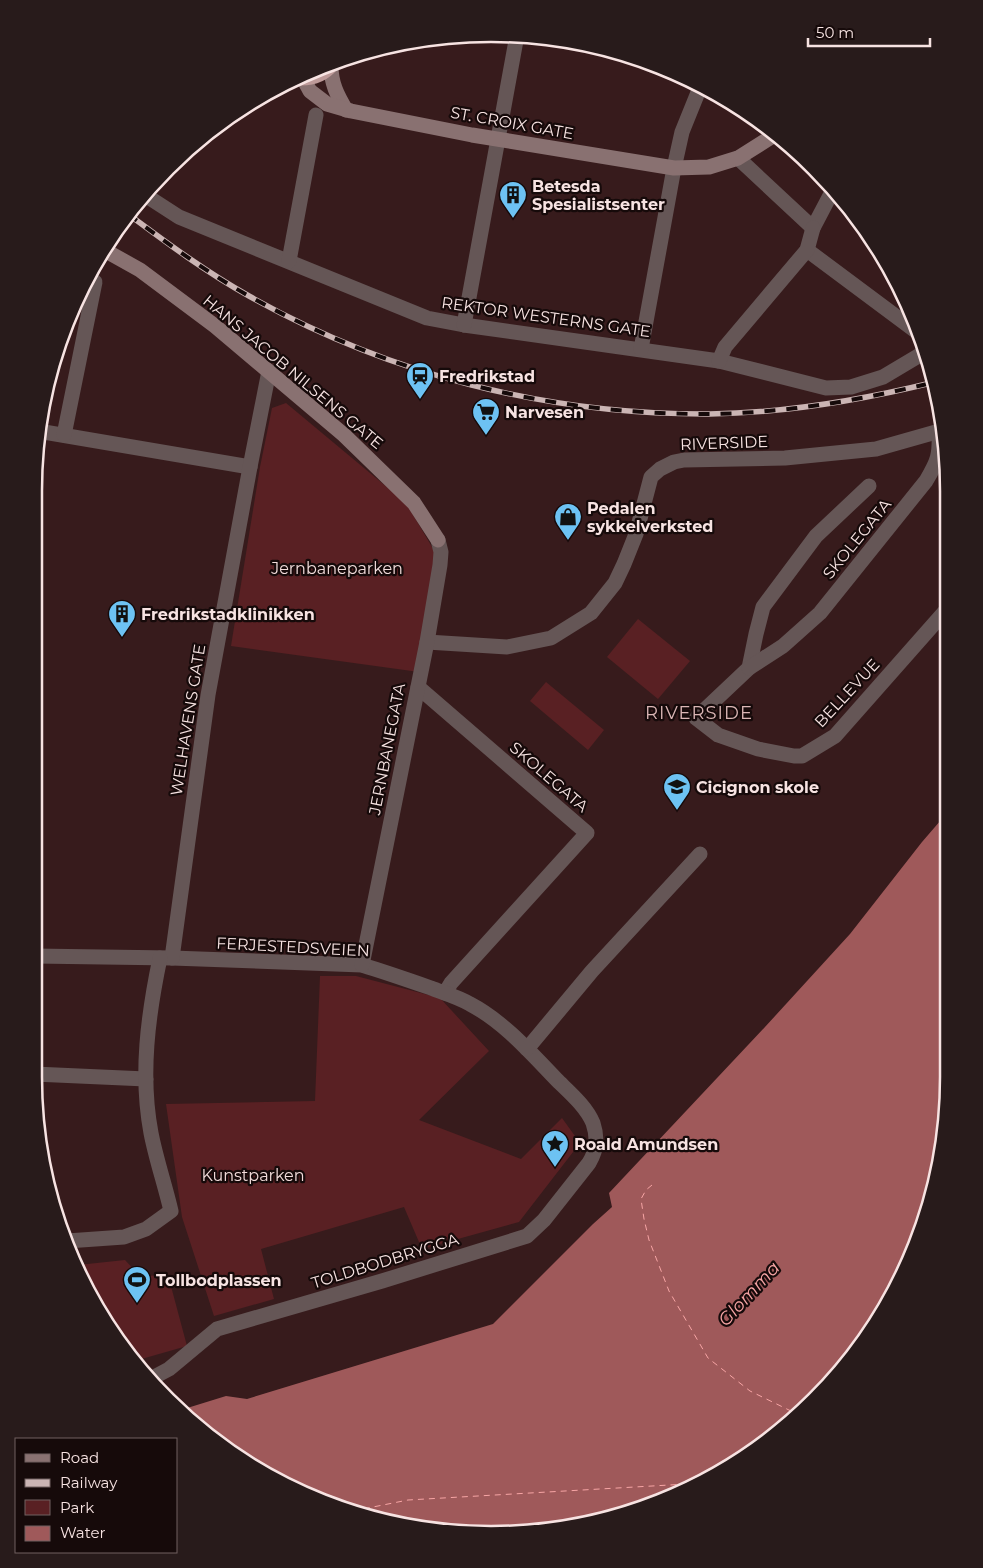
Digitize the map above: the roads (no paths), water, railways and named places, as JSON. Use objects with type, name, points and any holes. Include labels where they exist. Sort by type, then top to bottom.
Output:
[{"type":"street","points":[[464,325],[516,43]]},
{"type":"street","points":[[331,73],[331,80],[336,95],[346,110]]},
{"type":"street","name":"ST. CROIX GATE","points":[[305,83],[310,91],[328,104],[346,110],[498,139],[674,168],[709,167],[738,158],[769,138]]},
{"type":"street","points":[[640,349],[682,132],[697,93]]},
{"type":"street","points":[[289,261],[316,115]]},
{"type":"street","points":[[738,158],[813,228]]},
{"type":"street","points":[[719,361],[725,347],[807,250],[813,228],[830,196]]},
{"type":"street","name":"REKTOR WESTERNS GATE","points":[[151,199],[179,217],[427,318],[464,325],[719,361],[826,388],[851,387],[883,378],[919,355]]},
{"type":"street","points":[[807,250],[908,325]]},
{"type":"street","name":"HANS JACOB NILSENS GATE","points":[[111,254],[140,270],[215,326],[344,435],[414,503],[438,540]]},
{"type":"street","points":[[64,435],[96,282]]},
{"type":"street","name":"WELHAVENS GATE","points":[[74,1240],[124,1236],[146,1229],[171,1211],[151,1132],[146,1079],[152,994],[166,958],[208,695],[269,371]]},
{"type":"street","points":[[46,432],[250,466]]},
{"type":"street","name":"RIVERSIDE","points":[[427,642],[507,647],[551,638],[591,613],[615,583],[624,564],[636,534],[651,478],[660,469],[674,462],[684,460],[785,458],[876,449],[937,432]]},
{"type":"street","name":"SKOLEGATA","points":[[696,718],[749,668],[783,646],[820,613],[926,481],[938,460],[939,453]]},
{"type":"street","name":"SKOLEGATA","points":[[749,668],[763,607],[816,536],[869,486]]},
{"type":"street","name":"JERNBANEGATA","points":[[362,965],[427,642],[440,565],[441,552],[438,540]]},
{"type":"street","name":"BELLEVUE","points":[[696,718],[718,735],[758,749],[802,756],[835,736],[940,617]]},
{"type":"street","name":"SKOLEGATA","points":[[418,687],[587,833],[451,983],[445,993]]},
{"type":"street","points":[[527,1049],[592,971],[700,854]]},
{"type":"street","name":"FERJESTEDSVEIEN","points":[[42,956],[166,958],[362,965],[445,993],[470,1004],[494,1020],[527,1049],[579,1102],[592,1122],[597,1144]]},
{"type":"street","points":[[42,1074],[146,1079]]},
{"type":"street","name":"TOLDBODBRYGGA","points":[[157,1376],[169,1369],[217,1329],[527,1236],[544,1220],[589,1163],[594,1155],[597,1144]]},
{"type":"water","name":"Glomma","points":[[940,821],[940,1106],[932,1164],[925,1193],[917,1221],[894,1275],[865,1326],[829,1373],[788,1414],[765,1433],[741,1450],[690,1479],[636,1502],[579,1517],[550,1522],[492,1526],[462,1525],[404,1517],[347,1502],[320,1491],[293,1479],[242,1450],[218,1433],[188,1408],[226,1396],[247,1399],[493,1324],[612,1207],[609,1193],[850,934]]},
{"type":"railway","points":[[134,219],[217,277],[303,324],[358,348],[414,368],[472,385],[530,398],[589,407],[649,412],[738,413],[824,404],[927,384]]},
{"type":"place","name":"Betesda Spesialistsenter","points":[[513,219]]},
{"type":"place","name":"Fredrikstad","points":[[420,400]]},
{"type":"place","name":"Narvesen","points":[[486,436]]},
{"type":"place","name":"Pedalen sykkelverksted","points":[[568,541]]},
{"type":"place","name":"Fredrikstadklinikken","points":[[122,638]]},
{"type":"place","name":"Cicignon skole","points":[[677,811]]},
{"type":"place","name":"Roald Amundsen","points":[[555,1168]]},
{"type":"place","name":"Tollbodplassen","points":[[137,1304]]},
{"type":"district","name":"RIVERSIDE","points":[[699,713]]},
{"type":"park label","name":"Jernbaneparken","points":[[337,568]]},
{"type":"park label","name":"Kunstparken","points":[[253,1175]]}]
